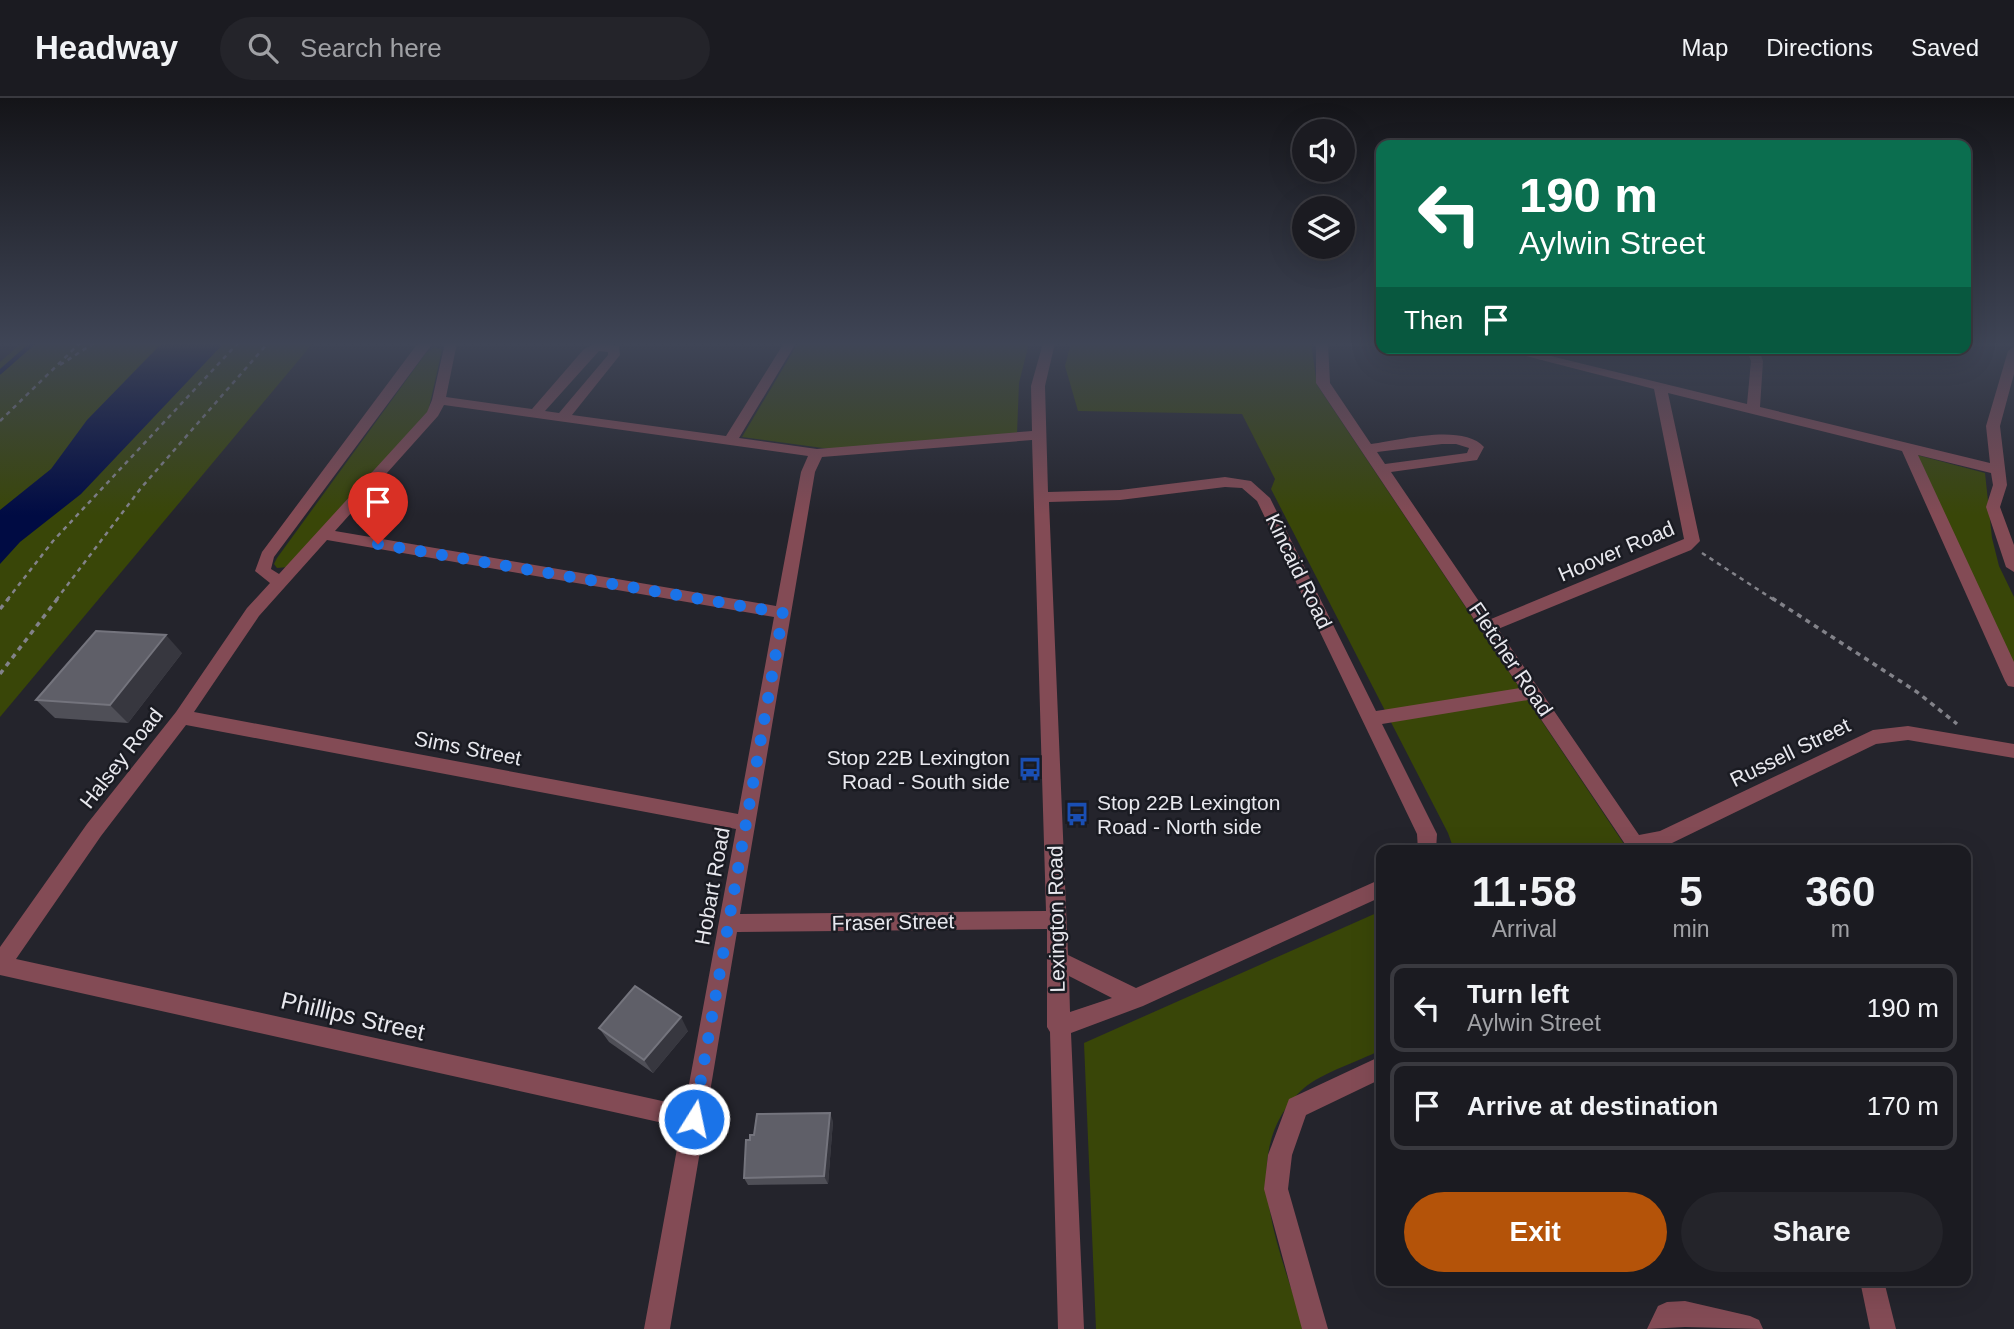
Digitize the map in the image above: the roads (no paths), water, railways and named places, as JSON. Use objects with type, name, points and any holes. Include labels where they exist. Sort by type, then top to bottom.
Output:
[{"type":"street","points":[[280,582],[263,571],[267,556],[382,400]]},
{"type":"street","name":"Halsey Road","points":[[0,964],[94,830],[182,717],[253,612],[433,413],[439,400]]},
{"type":"street","points":[[442,400],[817,453],[1039,435]]},
{"type":"street","points":[[536,414],[548,400]]},
{"type":"street","points":[[564,416],[577,400]]},
{"type":"street","points":[[730,441],[755,400]]},
{"type":"street","name":"Lexington Road","points":[[1038,400],[1058,920],[1058,1027],[1071,1329]]},
{"type":"street","name":"Fletcher Road","points":[[1335,400],[1635,845]]},
{"type":"street","name":"Hoover Road","points":[[1489,626],[1692,541],[1663,400]]},
{"type":"street","points":[[1713,400],[1998,470]]},
{"type":"street","points":[[1754,411],[1755,400]]},
{"type":"street","points":[[2014,407],[1999,402],[1993,426],[2000,485],[1993,507],[2014,566]]},
{"type":"street","points":[[1368,449],[1457,439],[1471,442],[1477,447],[1472,457],[1382,469]]},
{"type":"street","points":[[1908,448],[2014,681]]},
{"type":"street","name":"Hobart Road","points":[[657,1329],[808,472],[817,453]]},
{"type":"street","name":"Kincaid Road","points":[[1042,497],[1120,495],[1225,482],[1246,484],[1263,498],[1427,834],[1427,845]]},
{"type":"street","points":[[324,534],[783,613]]},
{"type":"street","points":[[1371,719],[1533,693]]},
{"type":"street","name":"Sims Street","points":[[182,717],[746,823]]},
{"type":"street","name":"Russell Street","points":[[1642,845],[1663,838],[1873,737],[1908,733],[2014,751]]},
{"type":"street","points":[[1058,1027],[1136,999],[1376,890]]},
{"type":"street","name":"Fraser Street","points":[[729,923],[1058,920]]},
{"type":"street","points":[[1058,960],[1136,999]]},
{"type":"street","name":"Phillips Street","points":[[0,964],[694,1119]]},
{"type":"street","points":[[1315,1329],[1276,1189],[1280,1155],[1297,1107],[1376,1069]]},
{"type":"street","points":[[1873,1286],[1883,1329]]},
{"type":"street","points":[[1660,1329],[1667,1315],[1685,1314],[1750,1329]]},
{"type":"place","name":"Stop 22B Lexington Road - South side","points":[[1030,769]]},
{"type":"place","name":"Stop 22B Lexington Road - North side","points":[[1077,814]]}]
